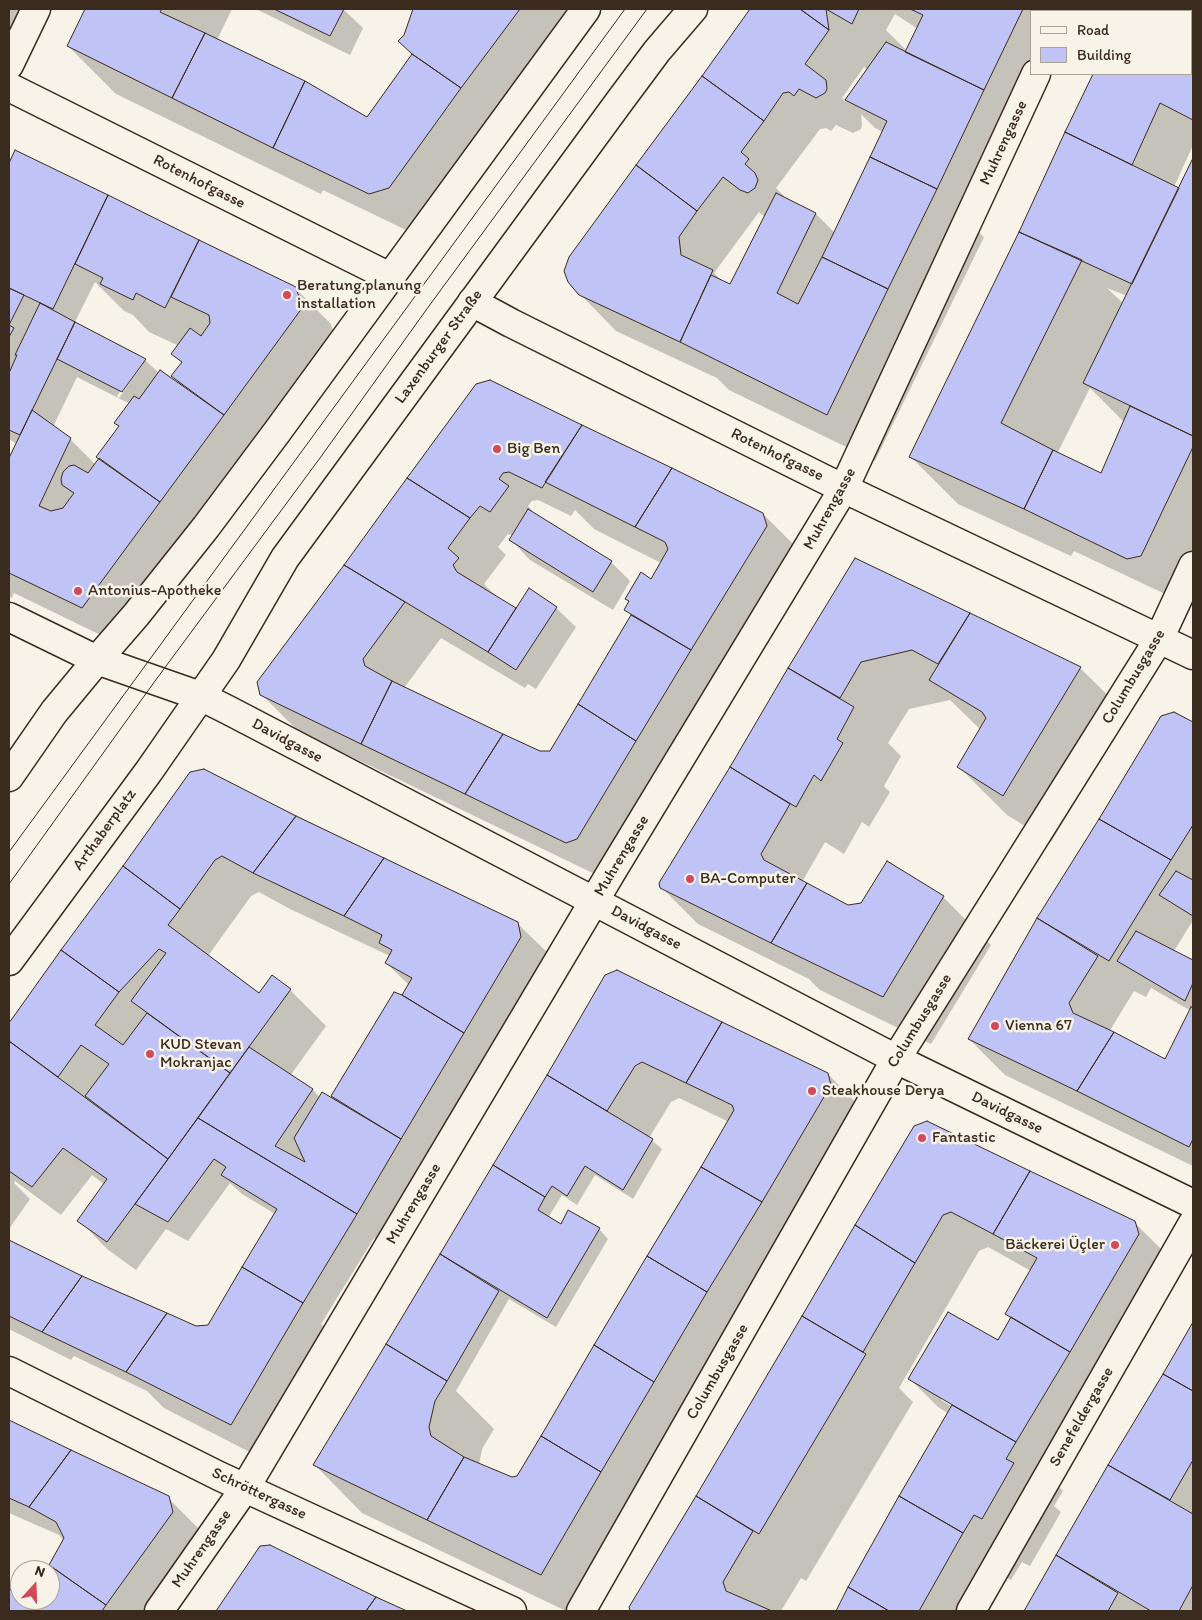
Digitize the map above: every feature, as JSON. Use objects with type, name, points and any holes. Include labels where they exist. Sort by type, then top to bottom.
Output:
[{"type":"street","points":[[9,66],[36,9]]},
{"type":"street","points":[[9,777],[54,712],[136,615],[277,432],[586,9]]},
{"type":"street","name":"Laxenburger Straße","points":[[200,696],[226,660],[285,558],[624,95],[675,29],[693,9]]},
{"type":"street","name":"Muhrengasse","points":[[159,1611],[245,1488],[844,488],[1036,75]]},
{"type":"street","name":"Rotenhofgasse","points":[[9,88],[390,277]]},
{"type":"street","name":"Rotenhofgasse","points":[[472,302],[844,488],[1193,655]]},
{"type":"street","name":"Columbusgasse","points":[[581,1611],[896,1059],[1159,638],[1193,566]]},
{"type":"street","points":[[9,617],[97,660]]},
{"type":"street","name":"Davidgasse","points":[[97,660],[200,696],[896,1059],[1193,1204]]},
{"type":"street","name":"Arthaberplatz","points":[[9,961],[148,771],[200,696]]},
{"type":"street","name":"Senefeldergasse","points":[[971,1611],[1193,1223]]},
{"type":"street","name":"Schröttergasse","points":[[9,1371],[245,1488],[512,1611]]},
{"type":"building","points":[[85,9],[162,9],[160,12],[205,33],[172,98],[67,46]]},
{"type":"building","points":[[274,9],[344,9],[330,36]]},
{"type":"building","points":[[413,9],[520,9],[461,88],[412,54],[398,41],[404,35]]},
{"type":"building","points":[[750,9],[800,9],[829,30],[805,64],[826,80],[827,89],[825,93],[816,98],[799,89],[794,96],[789,92],[783,93],[764,121],[702,76]]},
{"type":"building","points":[[800,9],[826,9],[829,30]]},
{"type":"building","points":[[826,9],[859,9],[852,24]]},
{"type":"building","points":[[910,9],[1023,9],[984,90],[905,52],[923,15]]},
{"type":"building","points":[[205,33],[305,81],[273,148],[172,98]]},
{"type":"building","points":[[1193,38],[1193,120],[1160,103],[1132,165],[1065,132],[1093,75],[1192,75]]},
{"type":"building","points":[[886,42],[984,90],[937,189],[870,157],[887,121],[845,100]]},
{"type":"building","points":[[412,54],[461,88],[389,188],[369,194],[273,148],[305,81],[367,117]]},
{"type":"building","points":[[702,76],[764,121],[741,152],[749,159],[745,164],[755,173],[758,180],[755,188],[748,193],[740,190],[723,177],[697,211],[636,165]]},
{"type":"building","points":[[1065,132],[1179,188],[1132,284],[1019,232]]},
{"type":"building","points":[[15,150],[108,195],[53,309],[9,288],[9,163]]},
{"type":"building","points":[[870,157],[937,189],[888,289],[822,257]]},
{"type":"building","points":[[1193,158],[1193,436],[1083,383]]},
{"type":"building","points":[[636,165],[697,211],[679,237],[681,255],[713,270],[680,342],[579,295],[568,282],[564,271],[569,257]]},
{"type":"building","points":[[776,193],[816,213],[777,293],[798,304],[822,257],[888,289],[827,415],[680,342],[711,275],[730,284]]},
{"type":"building","points":[[108,195],[199,240],[165,308],[136,293],[133,300],[100,284],[103,278],[75,264]]},
{"type":"building","points":[[1019,232],[1082,260],[1001,423],[1053,450],[1024,509],[909,457]]},
{"type":"building","points":[[199,240],[296,287],[302,308],[224,415],[171,376],[182,362],[171,354],[190,328],[201,336],[210,323],[209,315],[171,297]]},
{"type":"building","points":[[9,288],[24,295],[9,325]]},
{"type":"building","points":[[40,303],[75,322],[20,435],[9,430],[9,373],[17,355],[15,355]]},
{"type":"building","points":[[75,322],[146,359],[122,392],[57,359]]},
{"type":"building","points":[[9,325],[14,328],[9,337]]},
{"type":"building","points":[[160,370],[224,415],[160,502],[96,457],[119,426],[114,423],[134,396],[139,399]]},
{"type":"building","name":"Big Ben","points":[[490,380],[582,425],[542,488],[509,472],[503,473],[499,479],[509,486],[490,512],[480,506],[470,518],[407,478],[476,384]]},
{"type":"building","points":[[1130,406],[1193,436],[1193,447],[1141,556],[1127,559],[1024,509],[1053,450],[1101,473]]},
{"type":"building","points":[[32,410],[71,438],[39,506],[51,511],[63,508],[74,493],[62,485],[63,472],[69,466],[74,465],[88,473],[99,458],[160,502],[82,608],[9,573],[9,458]]},
{"type":"building","points":[[582,425],[672,468],[635,527],[545,482]]},
{"type":"building","points":[[672,468],[763,513],[767,526],[691,650],[624,610],[629,601],[625,599],[641,572],[651,579],[668,549],[665,542],[635,527]]},
{"type":"building","points":[[407,478],[470,518],[448,548],[459,558],[453,565],[457,572],[516,608],[488,652],[344,565]]},
{"type":"building","points":[[528,509],[612,561],[593,592],[509,540]]},
{"type":"building","points":[[855,558],[970,613],[938,664],[912,650],[861,662],[840,698],[788,668]]},
{"type":"building","points":[[344,565],[405,602],[363,659],[365,666],[392,681],[361,744],[260,695],[257,682]]},
{"type":"building","points":[[529,588],[557,607],[516,670],[488,652]]},
{"type":"building","points":[[970,613],[1081,667],[1003,796],[957,767],[986,718],[982,712],[929,680]]},
{"type":"building","points":[[631,615],[691,650],[636,741],[578,704]]},
{"type":"building","points":[[788,668],[854,707],[837,739],[843,743],[821,781],[814,775],[796,807],[730,767]]},
{"type":"building","points":[[392,681],[503,734],[465,794],[361,744]]},
{"type":"building","points":[[578,704],[636,741],[577,839],[566,843],[465,794],[503,734],[540,751],[550,751]]},
{"type":"building","points":[[1174,712],[1193,722],[1193,825],[1171,860],[1099,819],[1161,716]]},
{"type":"building","points":[[730,767],[790,804],[761,854],[764,860],[807,883],[771,943],[660,888],[659,883]]},
{"type":"building","points":[[204,769],[296,816],[253,873],[222,856],[215,860],[180,909],[123,866],[190,772]]},
{"type":"building","points":[[296,816],[384,858],[344,916],[253,873]]},
{"type":"building","points":[[1099,819],[1171,860],[1109,961],[1037,918]]},
{"type":"building","points":[[384,858],[518,922],[521,937],[464,1033],[402,995],[412,978],[385,963],[392,950],[379,943],[382,935],[344,916]]},
{"type":"building","points":[[887,861],[944,896],[883,997],[771,943],[807,883],[848,905],[861,903]]},
{"type":"building","points":[[123,866],[180,909],[168,925],[259,993],[272,975],[291,989],[230,1073],[131,1001],[166,953],[159,949],[119,992],[61,950]]},
{"type":"building","points":[[1176,871],[1193,880],[1193,916],[1159,895]]},
{"type":"building","points":[[1037,918],[1098,956],[1069,1003],[1073,1013],[1114,1032],[1077,1091],[968,1039]]},
{"type":"building","points":[[1136,931],[1193,960],[1193,983],[1185,1001],[1117,961]]},
{"type":"building","name":"KUD Stevan Mokranjac","points":[[61,950],[119,992],[95,1025],[123,1045],[147,1013],[230,1073],[168,1159],[85,1096],[109,1064],[81,1045],[58,1077],[9,1041],[9,1023]]},
{"type":"building","points":[[617,970],[722,1022],[686,1083],[642,1062],[635,1066],[607,1111],[547,1075],[605,975]]},
{"type":"building","points":[[394,992],[464,1033],[401,1139],[331,1096]]},
{"type":"building","points":[[1191,1007],[1193,1008],[1193,1139],[1189,1147],[1077,1091],[1114,1032],[1165,1059]]},
{"type":"building","points":[[722,1022],[828,1073],[831,1085],[762,1202],[701,1167],[734,1110],[732,1105],[686,1083]]},
{"type":"building","points":[[9,1041],[168,1159],[107,1242],[77,1221],[107,1179],[63,1148],[32,1187],[9,1171]]},
{"type":"building","points":[[249,1047],[313,1089],[275,1146],[305,1162],[294,1138],[322,1092],[401,1139],[357,1214],[198,1118]]},
{"type":"building","points":[[547,1075],[653,1139],[623,1190],[585,1166],[567,1196],[552,1186],[545,1197],[493,1165]]},
{"type":"building","points":[[198,1118],[357,1214],[303,1303],[242,1267],[277,1209],[221,1175],[226,1167],[214,1159],[168,1222],[135,1204]]},
{"type":"building","points":[[927,1121],[1030,1171],[993,1234],[951,1212],[943,1215],[915,1263],[855,1225],[914,1126]]},
{"type":"building","points":[[493,1165],[545,1197],[538,1210],[561,1224],[568,1210],[600,1228],[547,1318],[440,1254]]},
{"type":"building","points":[[701,1167],[762,1202],[707,1292],[647,1256]]},
{"type":"building","points":[[1030,1171],[1135,1221],[1139,1234],[1070,1352],[1005,1314],[1037,1258],[993,1234]]},
{"type":"building","points":[[855,1225],[915,1263],[863,1352],[802,1316]]},
{"type":"building","points":[[9,1240],[82,1276],[42,1332],[9,1316]]},
{"type":"building","points":[[440,1254],[499,1291],[447,1381],[386,1344]]},
{"type":"building","points":[[647,1256],[707,1292],[654,1382],[594,1345]]},
{"type":"building","points":[[242,1267],[303,1303],[231,1425],[126,1372],[167,1313],[196,1326],[208,1325]]},
{"type":"building","points":[[82,1276],[167,1313],[126,1372],[42,1332]]},
{"type":"building","points":[[948,1312],[998,1340],[1011,1317],[1070,1352],[1016,1442],[908,1379]]},
{"type":"building","points":[[802,1316],[866,1354],[759,1534],[696,1496]]},
{"type":"building","points":[[1193,1322],[1193,1391],[1163,1374]]},
{"type":"building","points":[[386,1344],[447,1381],[435,1401],[429,1427],[431,1436],[464,1457],[427,1520],[313,1465]]},
{"type":"building","points":[[594,1345],[654,1382],[601,1472],[541,1436]]},
{"type":"building","points":[[1163,1374],[1193,1391],[1193,1460],[1170,1500],[1108,1465]]},
{"type":"building","points":[[952,1405],[1016,1442],[1006,1459],[1014,1463],[982,1519],[974,1515],[963,1533],[899,1496]]},
{"type":"building","points":[[9,1420],[71,1450],[29,1507],[9,1498]]},
{"type":"building","points":[[541,1436],[601,1472],[541,1575],[427,1520],[464,1457],[512,1477],[517,1476]]},
{"type":"building","points":[[71,1450],[169,1496],[173,1512],[106,1605],[60,1573],[60,1560],[52,1560],[64,1538],[56,1522],[29,1507]]},
{"type":"building","points":[[1108,1465],[1193,1514],[1193,1585],[1179,1611],[1151,1611],[1056,1555]]},
{"type":"building","points":[[696,1496],[753,1531],[723,1582],[726,1591],[772,1611],[630,1611],[629,1607]]},
{"type":"building","points":[[899,1496],[963,1533],[919,1611],[889,1611],[848,1587]]},
{"type":"building","points":[[270,1545],[376,1597],[366,1611],[216,1611],[260,1546]]},
{"type":"building","points":[[1056,1555],[1118,1593],[1108,1611],[1024,1611]]},
{"type":"building","points":[[60,1573],[106,1605],[102,1611],[9,1611],[10,1590],[10,1610],[60,1610]]},
{"type":"building","points":[[848,1587],[889,1611],[836,1611]]},
{"type":"building","points":[[376,1597],[407,1611],[366,1611]]},
{"type":"tram line","points":[[9,852],[625,9]]},
{"type":"tram line","points":[[9,884],[155,681],[647,9]]},
{"type":"place","name":"Beratung planung installation","points":[[287,295]]},
{"type":"place","name":"Big Ben","points":[[497,449]]},
{"type":"place","name":"Antonius-Apotheke","points":[[78,591]]},
{"type":"place","name":"BA-Computer","points":[[690,879]]},
{"type":"place","name":"Vienna 67","points":[[995,1026]]},
{"type":"place","name":"KUD Stevan Mokranjac","points":[[150,1054]]},
{"type":"place","name":"Steakhouse Derya","points":[[812,1091]]},
{"type":"place","name":"Fantastic","points":[[922,1138]]},
{"type":"place","name":"Bäckerei Üçler","points":[[1115,1245]]}]
